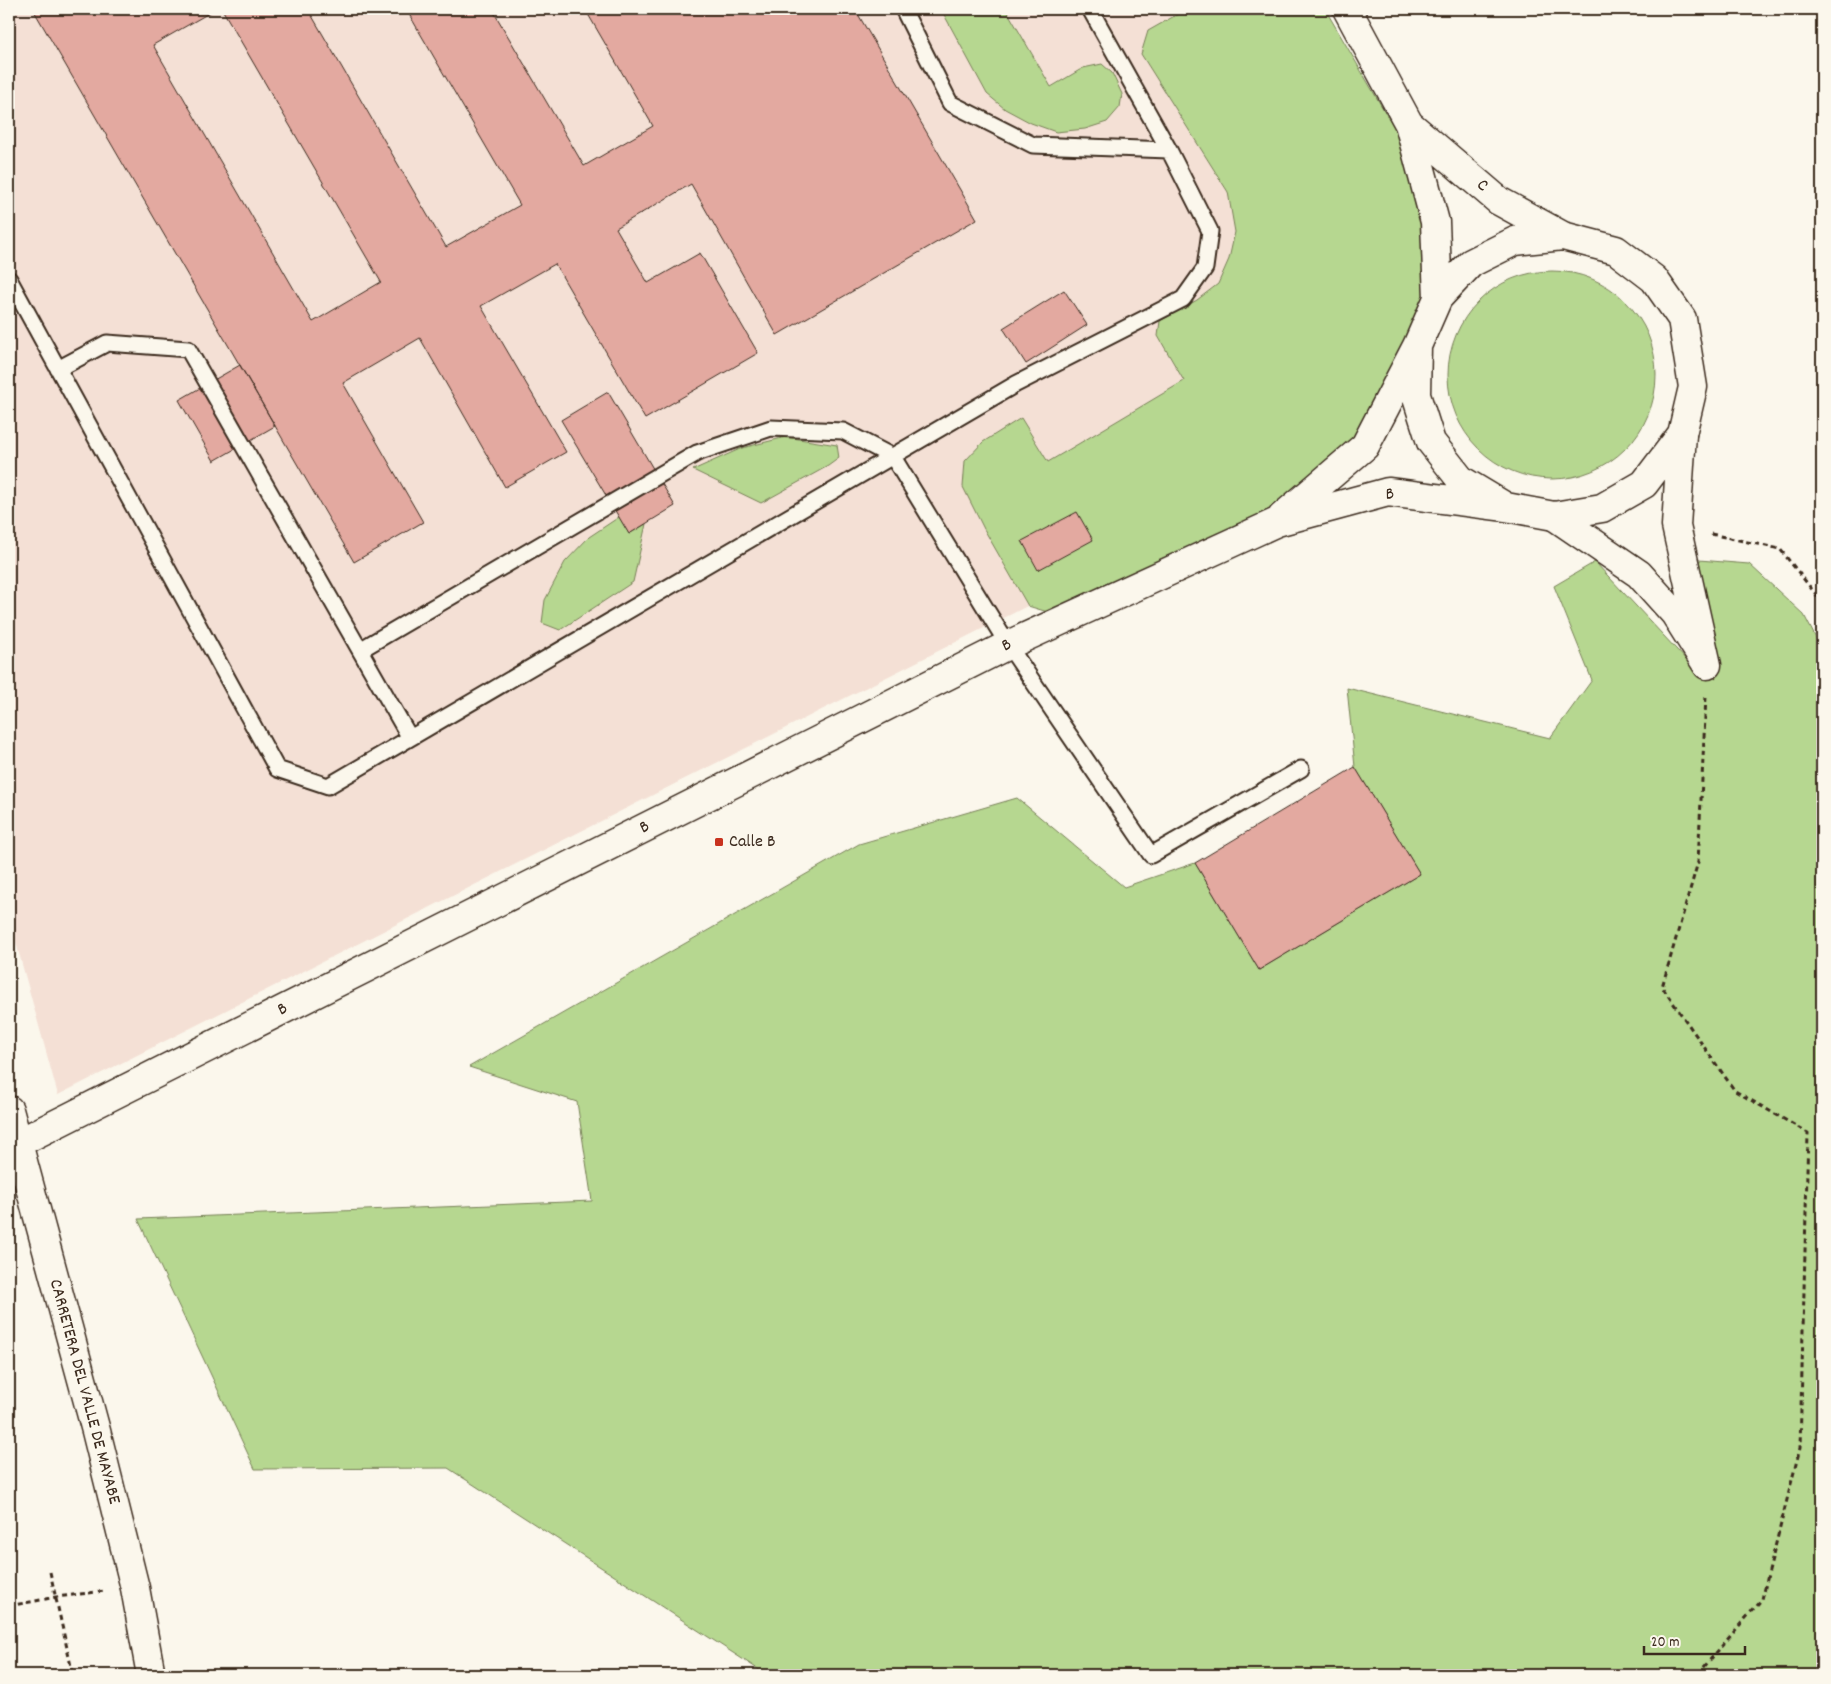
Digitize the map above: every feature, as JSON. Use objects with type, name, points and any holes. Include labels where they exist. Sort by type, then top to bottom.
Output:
[{"type":"street","name":"C","points":[[1348,9],[1409,124],[1435,222],[1438,298]]},
{"type":"street","name":"C","points":[[1409,124],[1499,201],[1563,236]]},
{"type":"street","points":[[1438,298],[1471,263],[1514,241],[1563,236],[1616,250],[1654,279],[1682,319],[1693,387],[1682,434],[1676,526],[1707,666]]},
{"type":"street","name":"B","points":[[1277,522],[1365,446],[1417,346],[1438,298]]},
{"type":"street","points":[[1417,346],[1416,395],[1431,442],[1461,480],[1506,507]]},
{"type":"street","points":[[1554,516],[1602,508],[1644,484],[1682,434]]},
{"type":"street","name":"B","points":[[18,1143],[1008,646],[1277,522],[1388,492],[1506,507],[1554,516]]},
{"type":"street","points":[[1554,516],[1639,574],[1676,614],[1707,666]]},
{"type":"street","name":"CARRETERA DEL VALLE DE MAYABE","points":[[9,1110],[96,1431],[135,1588],[151,1675]]},
{"type":"lane","points":[[903,9],[950,103],[1033,146],[1170,150]]},
{"type":"lane","points":[[9,279],[277,769],[328,786],[1016,384],[1183,299],[1205,268],[1210,231],[1170,150],[1090,9]]},
{"type":"lane","points":[[58,369],[107,343],[188,349],[410,738]]},
{"type":"lane","points":[[360,650],[697,453],[771,428],[843,431],[892,457],[1008,646],[1151,855],[1301,769]]},
{"type":"path","points":[[1676,526],[1780,549],[1822,602]]},
{"type":"path","points":[[1698,1674],[1762,1599],[1800,1448],[1808,1133],[1735,1091],[1662,987],[1698,862],[1707,666]]},
{"type":"path","points":[[50,1572],[74,1675]]},
{"type":"path","points":[[9,1606],[56,1597],[135,1588]]},
{"type":"shaded area","points":[[9,9],[1286,9],[1325,456],[58,1095],[9,917]]},
{"type":"green space","points":[[941,9],[1006,9],[1051,87],[1083,68],[1102,64],[1112,73],[1122,94],[1120,107],[1107,122],[1085,129],[1056,132],[1031,123],[1005,109],[987,94]]},
{"type":"green space","points":[[1175,9],[1325,9],[1406,148],[1428,225],[1431,299],[1357,445],[1300,495],[1051,613],[1028,606],[984,529],[963,487],[965,461],[983,442],[1021,418],[1048,462],[1184,381],[1158,336],[1160,321],[1197,300],[1218,284],[1229,259],[1235,232],[1228,192],[1141,54],[1148,31],[1178,14]]},
{"type":"green space","points":[[1552,271],[1572,273],[1592,279],[1618,295],[1632,309],[1648,335],[1654,355],[1656,375],[1654,395],[1648,415],[1632,441],[1618,455],[1592,471],[1572,477],[1552,479],[1532,477],[1512,471],[1486,455],[1472,441],[1456,415],[1450,395],[1448,375],[1450,355],[1456,335],[1472,309],[1486,295],[1512,279],[1532,273]]},
{"type":"green space","points":[[786,437],[837,445],[839,458],[761,503],[693,470],[742,448]]},
{"type":"green space","points":[[619,517],[629,534],[646,524],[633,582],[560,630],[542,623],[545,600],[565,562],[589,537]]},
{"type":"green space","points":[[1699,560],[1749,564],[1804,615],[1822,650],[1822,1675],[767,1675],[448,1468],[255,1469],[138,1219],[592,1201],[577,1102],[469,1067],[859,844],[1017,798],[1124,887],[1195,863],[1259,970],[1420,874],[1355,767],[1347,688],[1550,738],[1592,680],[1554,586],[1595,562],[1690,664],[1716,669]]},
{"type":"building","points":[[33,9],[216,9],[153,45],[313,322],[381,282],[222,9],[308,9],[446,247],[520,205],[406,9],[492,9],[584,166],[653,126],[585,9],[855,9],[977,219],[777,335],[691,184],[616,228],[648,283],[700,253],[758,353],[645,419],[555,264],[481,306],[566,452],[505,487],[420,338],[343,383],[423,522],[354,562]]},
{"type":"building","points":[[1064,290],[1087,325],[1026,364],[1003,328]]},
{"type":"building","points":[[240,365],[275,426],[214,461],[179,400]]},
{"type":"building","points":[[608,392],[675,506],[629,534],[561,420]]},
{"type":"building","points":[[1077,512],[1093,540],[1038,570],[1022,541]]},
{"type":"building","points":[[1355,767],[1420,874],[1259,970],[1195,863]]},
{"type":"place","name":"Calle B","points":[[719,842]]}]
